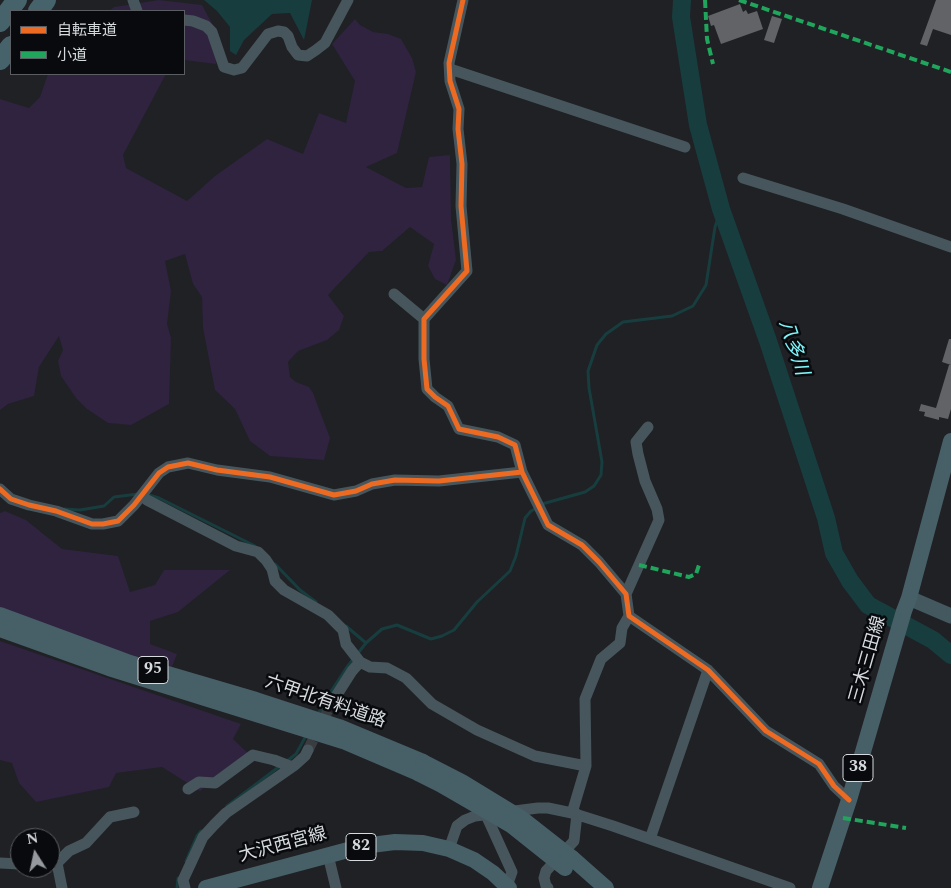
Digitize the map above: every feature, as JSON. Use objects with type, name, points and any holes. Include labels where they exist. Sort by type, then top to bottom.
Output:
[{"type":"highway","points":[[0,22],[17,0]]},
{"type":"highway","points":[[0,60],[10,47]]},
{"type":"main road","name":"三木三田線","points":[[820,888],[849,800],[907,604],[951,442]]},
{"type":"main road","name":"六甲北有料道路","points":[[0,615],[130,663],[311,725],[365,750],[421,768],[440,784],[511,825],[606,888]]},
{"type":"main road","name":"六甲北有料道路","points":[[0,629],[109,668],[311,725]]},
{"type":"main road","name":"大沢西宮線","points":[[206,888],[363,846],[395,842],[423,843],[449,849],[474,860],[508,887]]},
{"type":"main road","name":"六甲北有料道路","points":[[569,863],[590,888]]},
{"type":"street","points":[[185,20],[206,26],[212,32],[224,66],[234,70],[242,68],[268,34],[278,31],[284,32],[298,55],[307,56],[325,43],[348,0]]},
{"type":"street","points":[[463,0],[449,63],[450,81],[459,109],[458,130],[462,164],[461,206],[468,271],[424,319],[424,359],[427,388],[435,397],[448,406],[459,429],[498,437],[515,444],[522,472],[548,525],[582,545],[626,594]]},
{"type":"street","points":[[450,69],[685,147]]},
{"type":"street","points":[[743,178],[843,209],[951,246]]},
{"type":"street","points":[[394,294],[424,319]]},
{"type":"street","points":[[548,888],[544,878],[546,871],[574,841],[574,814],[586,766],[585,699],[601,659],[620,643],[622,628],[629,616],[626,594],[659,520],[657,509],[645,481],[636,442],[648,427]]},
{"type":"street","points":[[0,489],[12,499],[29,506],[56,511],[92,524],[102,524],[118,521],[134,505],[159,473],[168,467],[188,463],[216,470],[270,477],[334,495],[356,491],[372,484],[395,480],[439,481],[522,472]]},
{"type":"street","points":[[147,500],[236,546],[258,552],[272,569],[275,581],[284,590],[328,615],[343,630],[346,644],[360,662],[370,667],[387,668],[406,678],[432,704],[477,730],[535,756],[586,766]]},
{"type":"street","points":[[907,604],[951,616]]},
{"type":"street","points":[[629,616],[708,670],[766,731],[818,764],[834,786],[849,800]]},
{"type":"street","points":[[330,704],[360,662]]},
{"type":"street","points":[[650,839],[708,670]]},
{"type":"street","points":[[185,888],[183,880],[203,837],[226,814],[291,767],[305,756],[308,750]]},
{"type":"street","points":[[188,789],[199,782],[215,783],[253,755],[291,767]]},
{"type":"street","points":[[449,849],[457,826],[475,816],[538,808],[574,814],[790,888]]},
{"type":"street","points":[[60,858],[69,850],[86,843],[110,817],[134,812]]},
{"type":"street","points":[[486,815],[512,872],[508,887]]},
{"type":"street","points":[[328,855],[336,888]]},
{"type":"shaded area","points":[[159,0],[202,5],[215,29],[216,64],[185,60],[185,10],[110,10],[114,7]]},
{"type":"shaded area","points":[[355,19],[360,25],[373,32],[388,34],[401,39],[412,58],[416,72],[397,153],[366,167],[406,188],[422,187],[429,157],[450,155],[451,219],[456,260],[447,285],[435,279],[428,266],[434,244],[410,227],[382,251],[369,252],[328,295],[344,316],[339,330],[327,340],[298,351],[288,362],[290,377],[296,382],[309,387],[313,393],[330,438],[324,460],[270,456],[250,441],[235,409],[215,390],[203,328],[202,297],[193,284],[185,254],[165,261],[171,291],[167,324],[171,338],[169,404],[131,425],[108,423],[87,409],[76,398],[61,376],[58,361],[63,350],[59,336],[39,367],[34,396],[8,404],[0,410],[0,99],[29,108],[40,97],[48,75],[165,75],[123,155],[126,168],[187,201],[215,176],[267,139],[303,154],[319,113],[346,123],[355,81],[332,44]]},
{"type":"shaded area","points":[[5,511],[26,520],[62,549],[118,556],[130,592],[155,585],[164,570],[230,570],[178,612],[150,621],[150,644],[177,654],[172,667],[105,647],[0,607],[0,513]]},
{"type":"shaded area","points":[[0,641],[241,724],[233,739],[249,754],[200,791],[162,767],[116,773],[109,787],[36,802],[19,783],[12,763],[0,760]]},
{"type":"water","points":[[204,0],[312,0],[304,40],[290,13],[272,14],[244,40],[236,55],[230,51],[230,27],[217,11]]},
{"type":"building","points":[[936,0],[951,0],[951,35],[933,29],[927,46],[920,44]]},
{"type":"building","points":[[740,4],[743,12],[746,10],[748,14],[757,11],[763,29],[721,44],[714,25],[711,26],[708,16]]},
{"type":"building","points":[[772,16],[782,19],[774,43],[764,40]]},
{"type":"building","points":[[949,339],[951,339],[951,365],[942,362]]},
{"type":"building","points":[[949,365],[951,365],[951,409],[948,419],[939,417],[939,420],[924,416],[925,412],[919,411],[921,404],[936,408]]},
{"type":"waterway","name":"八多川","points":[[682,0],[681,17],[698,125],[721,209],[768,341],[826,518],[834,553],[850,581],[868,605],[933,640],[951,655]]},
{"type":"waterway","points":[[542,504],[585,492],[594,486],[601,475],[602,462],[589,388],[588,371],[597,345],[606,334],[623,322],[672,316],[693,306],[706,285],[715,227],[721,209]]},
{"type":"waterway","points":[[65,509],[80,510],[104,506],[114,497],[138,494]]},
{"type":"waterway","points":[[149,495],[159,498],[255,546]]},
{"type":"waterway","points":[[318,714],[347,667],[366,643],[382,629],[397,625],[431,639],[454,630],[477,602],[510,571],[516,556],[525,518],[531,511],[537,508]]},
{"type":"waterway","points":[[275,564],[300,590],[316,602]]},
{"type":"waterway","points":[[346,626],[366,643]]},
{"type":"waterway","points":[[287,761],[296,754],[307,734]]},
{"type":"waterway","points":[[227,806],[280,766]]},
{"type":"waterway","points":[[186,861],[201,831]]},
{"type":"waterway","points":[[177,888],[178,878]]},
{"type":"tunnel","points":[[308,750],[331,704]]},
{"type":"marked path","points":[[705,0],[707,39],[713,64]]},
{"type":"marked path","points":[[739,0],[951,72]]},
{"type":"marked path","points":[[639,565],[689,577],[696,574],[700,562]]},
{"type":"marked path","points":[[843,818],[906,828]]},
{"type":"cycle path","points":[[463,0],[449,63],[450,81],[459,109],[458,129],[462,164],[461,206],[467,271],[424,319],[424,359],[427,389],[448,406],[459,429],[498,437],[515,445],[522,472]]},
{"type":"cycle path","points":[[0,489],[11,499],[56,511],[92,524],[103,524],[118,521],[134,505],[159,473],[168,467],[188,463],[217,470],[270,477],[334,495],[356,491],[372,484],[395,480],[439,481],[522,472],[548,525],[582,545],[599,562],[626,594],[629,616],[708,670],[766,731],[819,764],[834,786],[849,800]]}]
